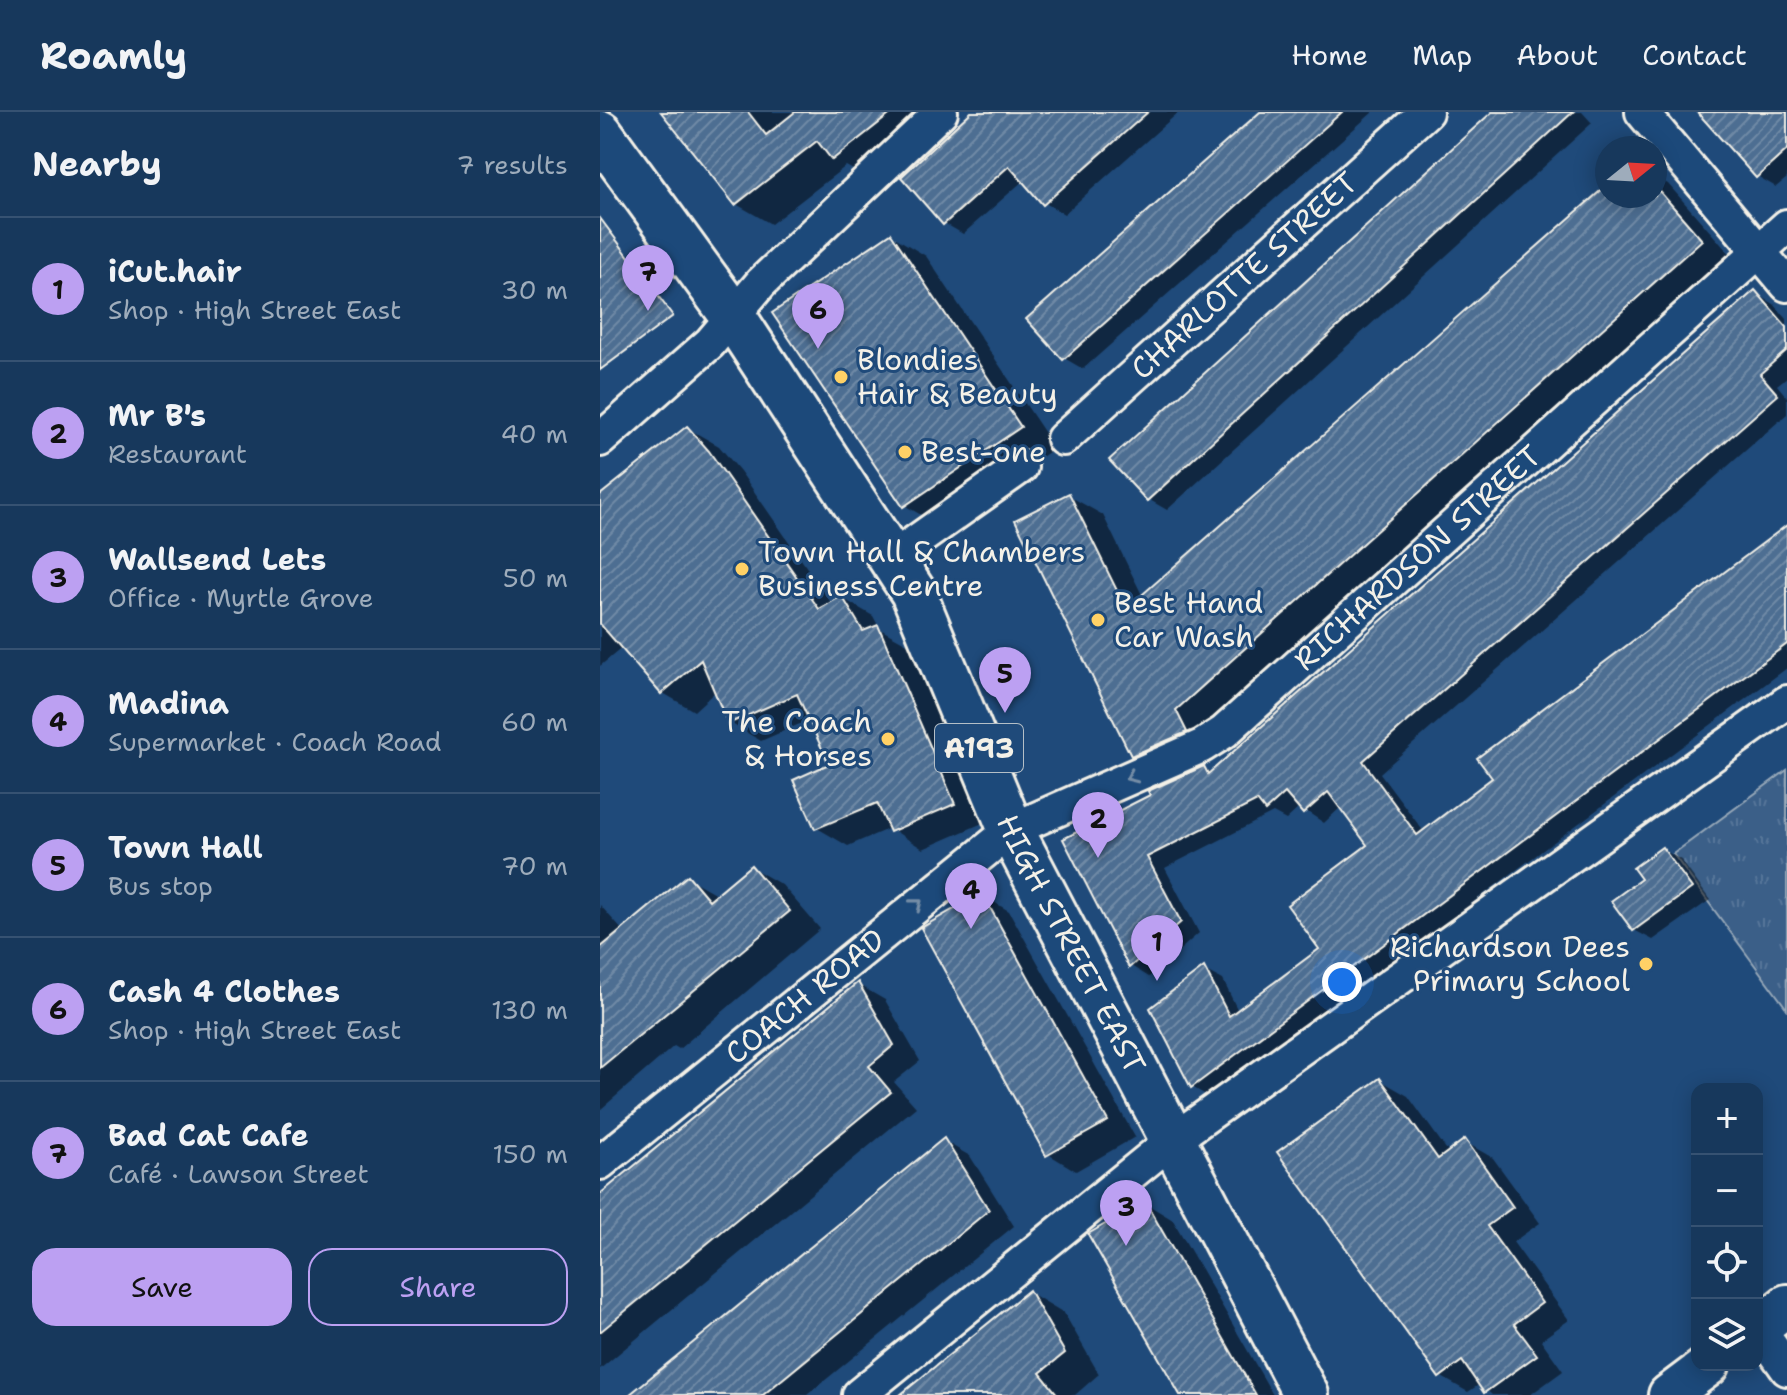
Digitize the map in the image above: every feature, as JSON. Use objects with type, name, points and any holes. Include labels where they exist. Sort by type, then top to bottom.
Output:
[{"type":"main road","name":"HIGH STREET EAST","points":[[600,133],[733,316],[913,592],[1011,830],[1170,1142],[1306,1395]]},
{"type":"street","points":[[600,440],[710,343],[761,283],[941,112]]},
{"type":"street","name":"CHARLOTTE STREET","points":[[1063,439],[1426,112]]},
{"type":"street","points":[[1642,112],[1787,285]]},
{"type":"street","name":"RICHARDSON STREET","points":[[1011,830],[1202,746],[1224,732],[1787,226]]},
{"type":"street","points":[[891,559],[1021,467]]},
{"type":"street","points":[[859,1395],[1170,1142],[1787,702]]},
{"type":"street","name":"COACH ROAD","points":[[600,1163],[1011,830]]},
{"type":"street","points":[[1763,1324],[1787,1305]]},
{"type":"street","points":[[1763,1335],[1787,1369]]},
{"type":"street","points":[[1669,1395],[1701,1371]]},
{"type":"green space","points":[[1787,770],[1787,1009],[1673,854]]},
{"type":"building","points":[[661,112],[748,112],[766,135],[795,112],[893,112],[832,160],[817,141],[735,205]]},
{"type":"building","points":[[971,112],[1148,112],[1043,205],[1009,166],[943,225],[901,177]]},
{"type":"building","points":[[1260,112],[1342,112],[1063,360],[1026,319]]},
{"type":"building","points":[[1492,112],[1573,112],[1147,501],[1109,460]]},
{"type":"building","points":[[1697,112],[1787,112],[1787,150],[1756,178]]},
{"type":"building","points":[[1595,196],[1595,208],[1667,208],[1667,200],[1702,240],[1176,710],[1187,732],[1131,756],[1015,520],[1069,493],[1126,609]]},
{"type":"building","points":[[600,218],[673,316],[600,370]]},
{"type":"building","points":[[891,233],[1021,427],[903,507],[772,313]]},
{"type":"building","points":[[1755,290],[1787,327],[1787,350],[1760,374],[1778,395],[1363,761],[1417,835],[1492,778],[1477,758],[1787,525],[1787,644],[1191,1088],[1150,1008],[1204,967],[1229,1016],[1319,949],[1287,905],[1367,845],[1328,792],[1303,814],[1285,793],[1265,811],[1257,801],[1147,857],[1181,922],[1129,968],[1063,839],[1150,795],[1148,791],[1204,766],[1208,774]]},
{"type":"building","points":[[687,426],[709,451],[819,609],[842,596],[863,631],[878,625],[955,804],[890,832],[877,803],[815,829],[793,780],[829,764],[797,694],[728,724],[701,660],[661,694],[600,624],[600,495]]},
{"type":"building","points":[[1662,847],[1692,888],[1633,931],[1611,901],[1641,879],[1633,868]]},
{"type":"building","points":[[751,865],[790,911],[600,1068],[600,948],[688,875],[709,900]]},
{"type":"building","points":[[982,893],[1108,1121],[1046,1156],[921,928]]},
{"type":"building","points":[[858,982],[894,1045],[869,1066],[891,1092],[600,1332],[600,1194]]},
{"type":"building","name":"Richardson Dees Primary School","points":[[1380,1078],[1438,1159],[1465,1139],[1513,1207],[1487,1226],[1542,1303],[1514,1324],[1537,1355],[1484,1393],[1462,1361],[1439,1378],[1277,1152]]},
{"type":"building","points":[[944,1138],[989,1210],[763,1395],[629,1395]]},
{"type":"building","points":[[1145,1201],[1256,1395],[1180,1395],[1088,1234]]},
{"type":"building","points":[[1029,1290],[1065,1353],[1040,1373],[1058,1395],[900,1395]]},
{"type":"place","name":"Bad Cat Cafe","points":[[648,311]]},
{"type":"place","name":"Cash 4 Clothes","points":[[818,349]]},
{"type":"place","name":"Blondies Hair & Beauty","points":[[841,377]]},
{"type":"place","name":"Best-one","points":[[905,452]]},
{"type":"place","name":"Town Hall & Chambers Business Centre","points":[[742,569]]},
{"type":"place","name":"Best Hand Car Wash","points":[[1098,620]]},
{"type":"place","name":"Town Hall","points":[[1005,713]]},
{"type":"place","name":"The Coach & Horses","points":[[888,739]]},
{"type":"place","name":"Mr B's","points":[[1098,858]]},
{"type":"place","name":"Madina","points":[[971,929]]},
{"type":"place","name":"Richardson Dees Primary School","points":[[1646,964]]},
{"type":"place","name":"iCut.hair","points":[[1157,981]]},
{"type":"place","name":"Wallsend Lets","points":[[1126,1246]]}]
